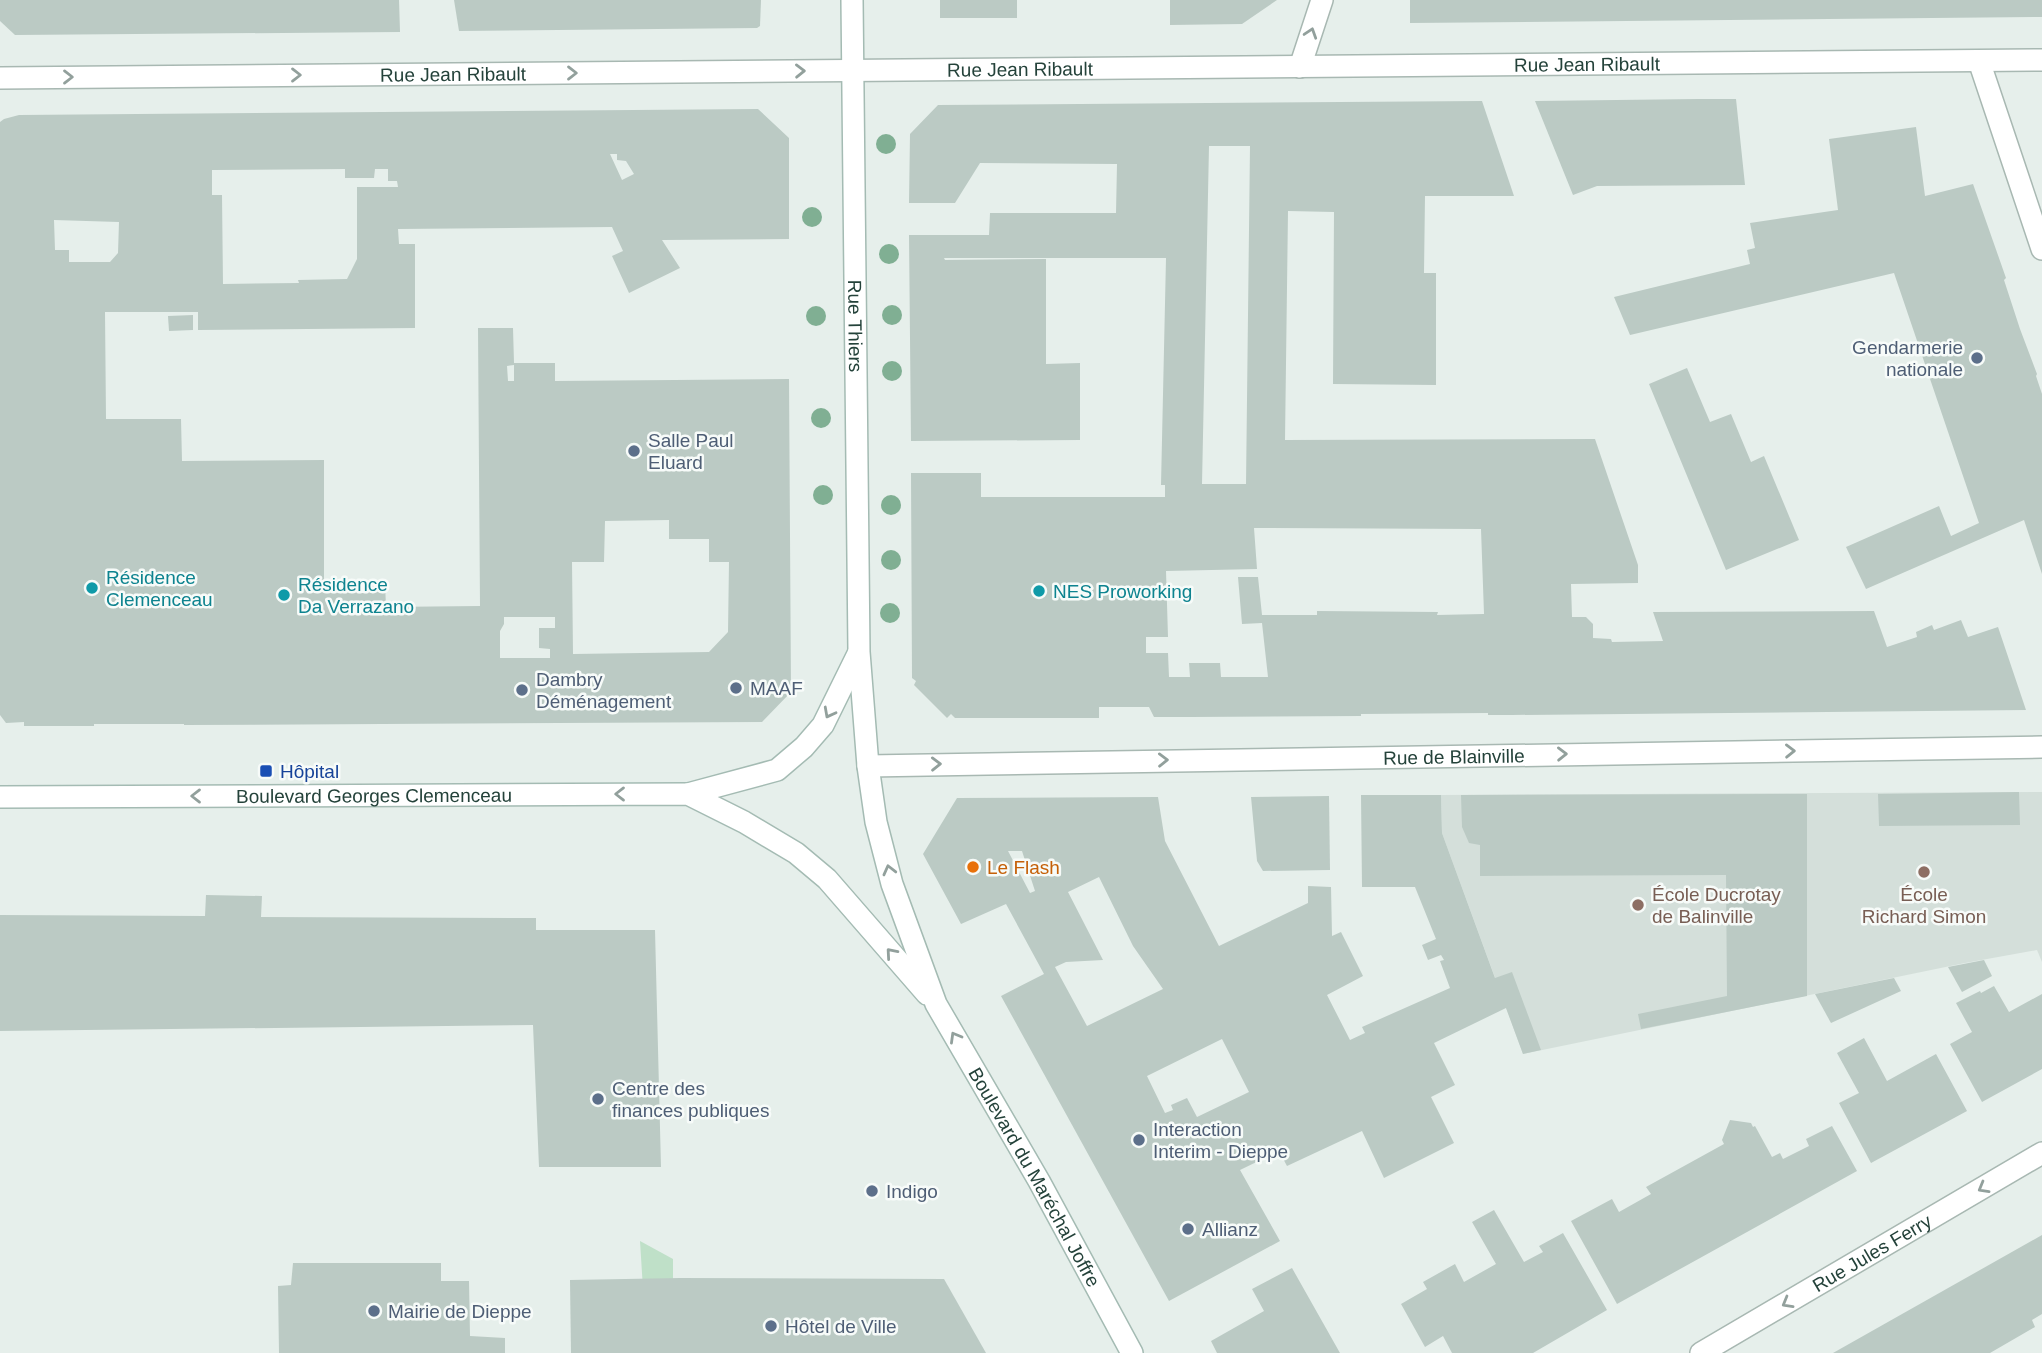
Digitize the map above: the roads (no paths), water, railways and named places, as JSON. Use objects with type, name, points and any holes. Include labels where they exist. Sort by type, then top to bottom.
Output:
[{"type":"street","name":"Rue Thiers","points":[[852,0],[859,652],[868,765]]},
{"type":"street","points":[[1300,67],[1322,0]]},
{"type":"street","name":"Rue Jean Ribault","points":[[0,78],[2042,60]]},
{"type":"street","points":[[1979,61],[2042,250]]},
{"type":"street","name":"Rue Thiers","points":[[688,794],[777,770],[804,747],[823,725],[859,652]]},
{"type":"street","name":"Rue de Blainville","points":[[868,765],[2042,747]]},
{"type":"street","name":"Boulevard du Maréchal Joffre","points":[[868,765],[876,822],[892,884],[936,1004],[1039,1181],[1132,1353]]},
{"type":"street","name":"Boulevard Georges Clemenceau","points":[[0,797],[688,794],[744,822]]},
{"type":"street","name":"Boulevard du Maréchal Joffre","points":[[744,822],[796,853],[827,879],[936,1004]]},
{"type":"street","name":"Rue Jules Ferry","points":[[1701,1353],[2042,1153]]},
{"type":"place","name":"Gendarmerie nationale","points":[[1977,358]]},
{"type":"place","name":"Salle Paul Eluard","points":[[634,451]]},
{"type":"place","name":"Résidence Clemenceau","points":[[92,588]]},
{"type":"place","name":"NES Proworking","points":[[1039,591]]},
{"type":"place","name":"Résidence Da Verrazano","points":[[284,595]]},
{"type":"place","name":"MAAF","points":[[736,688]]},
{"type":"place","name":"Dambry Déménagement","points":[[522,690]]},
{"type":"place","name":"Hôpital","points":[[266,771]]},
{"type":"place","name":"Le Flash","points":[[973,867]]},
{"type":"place","name":"École Richard Simon","points":[[1924,872]]},
{"type":"place","name":"École Ducrotay de Balinville","points":[[1638,905]]},
{"type":"place","name":"Centre des finances publiques","points":[[598,1099]]},
{"type":"place","name":"Interaction Interim - Dieppe","points":[[1139,1140]]},
{"type":"place","name":"Indigo","points":[[872,1191]]},
{"type":"place","name":"Allianz","points":[[1188,1229]]},
{"type":"place","name":"Mairie de Dieppe","points":[[374,1311]]},
{"type":"place","name":"Hôtel de Ville","points":[[771,1326]]}]
